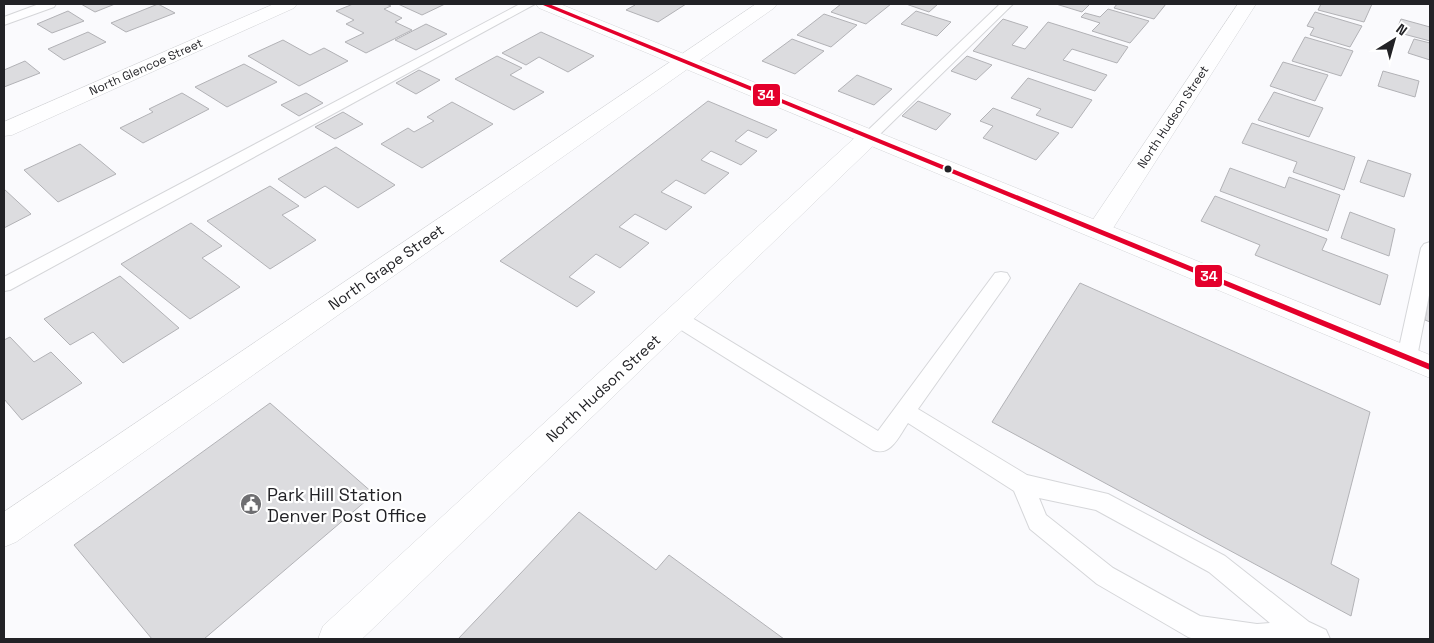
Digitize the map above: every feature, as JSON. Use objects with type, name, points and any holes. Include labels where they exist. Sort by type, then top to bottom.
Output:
[{"type":"street","name":"North Glencoe Street","points":[[4,130],[288,4]]},
{"type":"street","points":[[545,4],[1430,367]]},
{"type":"street","name":"North Grape Street","points":[[4,531],[768,4]]},
{"type":"street","name":"North Hudson Street","points":[[1099,230],[1246,4]]},
{"type":"street","name":"North Hudson Street","points":[[336,639],[869,137]]},
{"type":"lane","points":[[4,21],[50,4]]},
{"type":"lane","points":[[4,285],[528,4]]},
{"type":"lane","points":[[869,137],[1007,4]]},
{"type":"lane","points":[[1407,357],[1430,248]]},
{"type":"lane","points":[[678,318],[882,444],[1001,278]]},
{"type":"lane","points":[[905,411],[1022,484],[1100,500],[1217,564],[1308,635]]},
{"type":"lane","points":[[1022,484],[1038,522],[1104,576],[1197,628],[1257,637],[1308,635]]},
{"type":"building","points":[[81,4],[115,4],[95,12]]},
{"type":"building","points":[[158,4],[175,13],[126,32],[111,23]]},
{"type":"building","points":[[353,4],[386,4],[391,6],[384,9],[402,18],[395,22],[412,30],[366,53],[345,42],[364,33],[346,24],[354,20],[336,11]]},
{"type":"building","points":[[398,4],[445,4],[422,15]]},
{"type":"building","points":[[633,4],[686,4],[658,22],[626,10],[635,5]]},
{"type":"building","points":[[841,4],[891,4],[866,24],[831,12]]},
{"type":"building","points":[[906,4],[938,4],[929,12]]},
{"type":"building","points":[[1056,4],[1086,4],[1089,5],[1082,12]]},
{"type":"building","points":[[1117,4],[1166,4],[1154,19],[1114,8]]},
{"type":"building","points":[[1321,4],[1372,4],[1364,22],[1318,10]]},
{"type":"building","points":[[1108,9],[1149,21],[1130,43],[1092,31],[1100,23],[1081,17],[1085,13],[1100,17]]},
{"type":"building","points":[[68,11],[84,21],[52,33],[37,24]]},
{"type":"building","points":[[916,11],[951,22],[937,36],[901,24]]},
{"type":"building","points":[[1315,12],[1362,26],[1350,47],[1310,35],[1314,28],[1307,26]]},
{"type":"building","points":[[824,14],[857,25],[831,47],[797,35]]},
{"type":"building","points":[[1003,19],[1028,27],[1012,45],[1025,49],[1048,22],[1128,47],[1117,63],[1072,49],[1063,60],[1107,75],[1095,91],[973,51]]},
{"type":"building","points":[[1401,19],[1430,27],[1430,41],[1396,32]]},
{"type":"building","points":[[426,24],[447,34],[416,50],[395,40]]},
{"type":"building","points":[[88,32],[106,42],[64,60],[48,49]]},
{"type":"building","points":[[541,32],[594,56],[568,72],[539,57],[526,65],[502,53]]},
{"type":"building","points":[[1305,37],[1353,51],[1341,76],[1292,61]]},
{"type":"building","points":[[792,39],[824,51],[795,74],[762,61]]},
{"type":"building","points":[[1414,39],[1430,43],[1430,60],[1408,53]]},
{"type":"building","points":[[283,40],[310,55],[324,48],[348,61],[299,86],[248,56]]},
{"type":"building","points":[[497,56],[522,68],[510,75],[544,92],[514,110],[455,79]]},
{"type":"building","points":[[967,56],[992,65],[976,80],[951,71]]},
{"type":"building","points":[[25,61],[40,73],[4,87],[4,70]]},
{"type":"building","points":[[1283,62],[1328,75],[1315,101],[1270,86]]},
{"type":"building","points":[[244,64],[277,82],[227,107],[195,87]]},
{"type":"building","points":[[419,70],[440,80],[416,94],[396,83]]},
{"type":"building","points":[[1383,71],[1419,81],[1415,97],[1378,86]]},
{"type":"building","points":[[857,75],[892,89],[874,105],[838,91]]},
{"type":"building","points":[[1028,78],[1092,100],[1072,128],[1036,115],[1041,109],[1011,98]]},
{"type":"building","points":[[1274,92],[1323,108],[1309,137],[1258,120]]},
{"type":"building","points":[[182,93],[209,109],[143,143],[120,128],[153,112],[149,109]]},
{"type":"building","points":[[306,93],[323,103],[299,116],[281,105]]},
{"type":"building","points":[[708,101],[777,130],[767,138],[748,130],[735,141],[757,151],[741,165],[711,151],[701,160],[729,173],[705,194],[676,180],[661,192],[692,207],[666,230],[635,214],[619,227],[649,243],[620,268],[596,254],[569,277],[595,292],[577,307],[500,261]]},
{"type":"building","points":[[918,101],[951,114],[936,130],[902,116]]},
{"type":"building","points":[[452,102],[493,124],[422,168],[381,144],[408,128],[414,132],[434,121],[427,117]]},
{"type":"building","points":[[993,108],[1059,133],[1036,160],[983,138],[993,126],[980,121]]},
{"type":"building","points":[[343,112],[363,124],[335,139],[315,127]]},
{"type":"building","points":[[1252,123],[1355,157],[1344,190],[1293,172],[1297,162],[1242,143]]},
{"type":"building","points":[[80,144],[116,174],[58,202],[24,170]]},
{"type":"building","points":[[336,147],[395,185],[358,208],[325,186],[305,198],[278,179]]},
{"type":"building","points":[[1368,160],[1411,174],[1404,197],[1360,182]]},
{"type":"building","points":[[1230,168],[1285,188],[1289,177],[1340,195],[1328,231],[1220,191]]},
{"type":"building","points":[[270,186],[299,206],[282,215],[316,240],[270,269],[207,221]]},
{"type":"building","points":[[4,189],[31,214],[4,228]]},
{"type":"building","points":[[1215,196],[1327,239],[1322,250],[1388,275],[1380,305],[1255,255],[1260,245],[1201,221]]},
{"type":"building","points":[[1350,212],[1395,229],[1389,256],[1341,238]]},
{"type":"building","points":[[191,223],[222,246],[202,258],[240,287],[190,319],[121,264]]},
{"type":"building","points":[[120,276],[179,328],[123,363],[93,332],[70,345],[44,319]]},
{"type":"building","points":[[1080,283],[1370,412],[1331,564],[1359,579],[1351,616],[992,422]]},
{"type":"building","points":[[1430,295],[1430,322],[1425,320]]},
{"type":"building","points":[[10,337],[34,362],[51,352],[82,383],[22,420],[4,399],[4,340]]},
{"type":"building","points":[[270,403],[374,494],[204,639],[152,639],[74,545]]},
{"type":"building","points":[[579,512],[656,570],[669,555],[784,639],[458,639]]},
{"type":"transit line","name":"34","points":[[545,4],[1430,367]]},
{"type":"place","name":"Park Hill Station Denver Post Office","points":[[251,504]]}]
